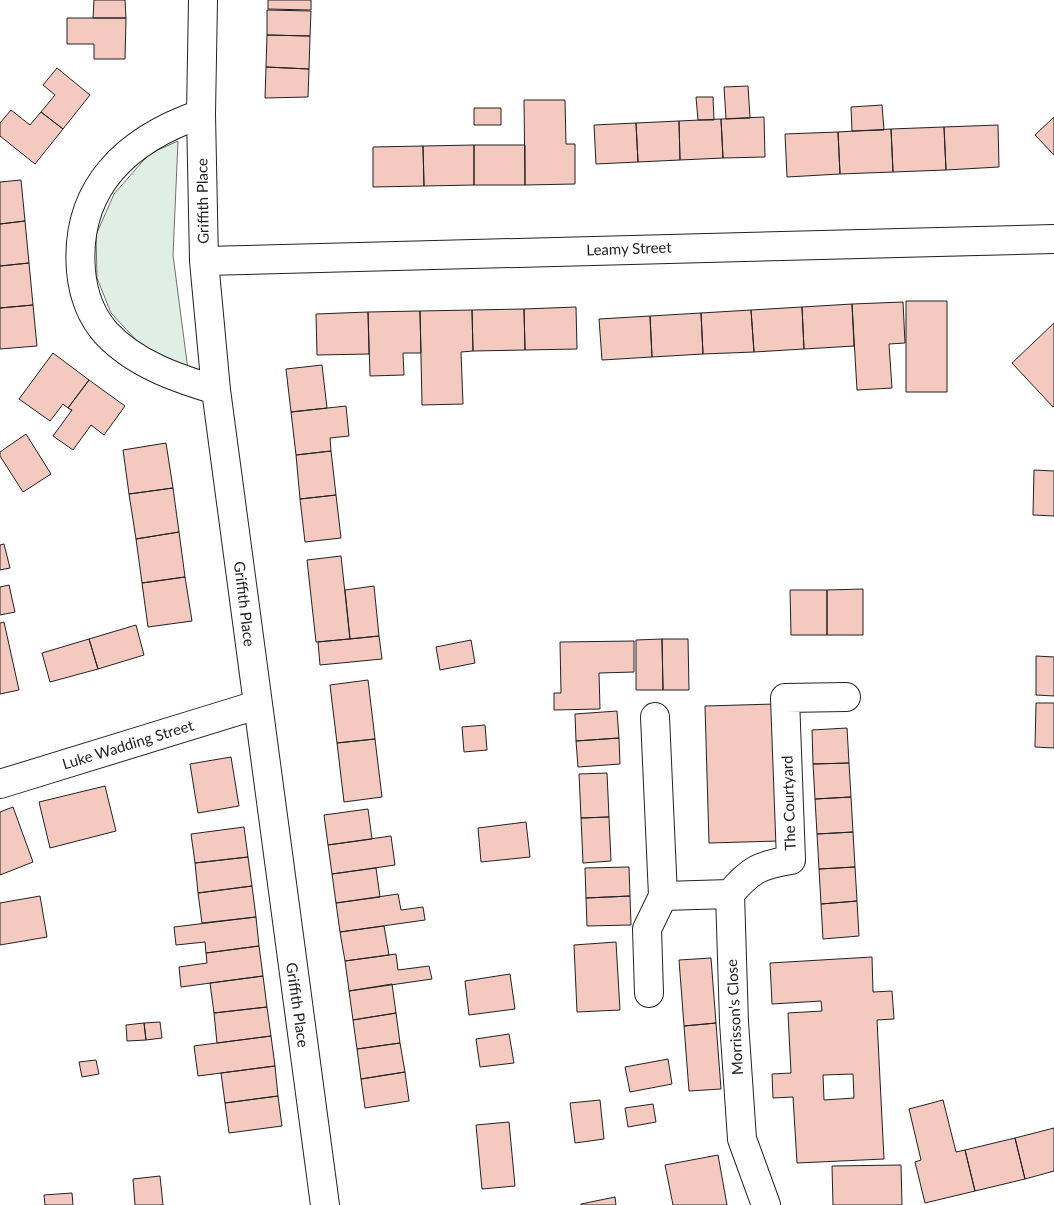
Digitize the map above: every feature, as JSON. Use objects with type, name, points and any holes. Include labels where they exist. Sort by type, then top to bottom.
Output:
[{"type":"street","name":"Griffith Place","points":[[203,0],[201,114],[204,261],[216,390],[325,1205]]},
{"type":"street","points":[[201,114],[157,132],[115,165],[95,193],[89,206],[81,241],[80,260],[82,282],[94,315],[105,331],[119,345],[171,376],[216,390]]},
{"type":"street","name":"Leamy Street","points":[[204,261],[1054,239]]},
{"type":"street","name":"The Courtyard","points":[[730,894],[754,869],[770,863],[791,860],[785,698],[846,697]]},
{"type":"street","name":"Luke Wadding Street","points":[[0,784],[257,705]]},
{"type":"street","points":[[649,993],[646,929],[663,896],[655,717]]},
{"type":"street","points":[[663,896],[730,894]]},
{"type":"street","name":"Morrisson's Close","points":[[730,894],[734,1022],[742,1139],[766,1205]]},
{"type":"green space","points":[[178,141],[173,255],[188,370],[139,343],[111,313],[97,278],[96,235],[114,194],[149,154]]},
{"type":"building","points":[[94,0],[125,0],[126,18],[93,18]]},
{"type":"building","points":[[268,0],[311,0],[311,10],[268,9]]},
{"type":"building","points":[[267,10],[311,11],[310,36],[267,35]]},
{"type":"building","points":[[67,18],[126,18],[125,59],[94,59],[94,44],[67,44]]},
{"type":"building","points":[[267,35],[310,36],[309,69],[266,67]]},
{"type":"building","points":[[266,67],[309,69],[308,97],[265,98]]},
{"type":"building","points":[[57,68],[90,95],[63,129],[41,112],[55,95],[43,85]]},
{"type":"building","points":[[748,86],[750,118],[726,119],[724,87]]},
{"type":"building","points":[[696,97],[713,97],[714,120],[698,120]]},
{"type":"building","points":[[524,100],[565,100],[566,144],[575,144],[575,184],[525,185]]},
{"type":"building","points":[[882,105],[884,130],[852,131],[851,107]]},
{"type":"building","points":[[474,108],[501,108],[501,125],[474,125]]},
{"type":"building","points":[[11,110],[30,125],[41,112],[63,129],[35,164],[0,136],[0,123]]},
{"type":"building","points":[[764,117],[765,157],[723,158],[721,119]]},
{"type":"building","points":[[1054,117],[1054,155],[1035,135]]},
{"type":"building","points":[[721,119],[723,158],[680,160],[679,121]]},
{"type":"building","points":[[679,121],[680,160],[638,162],[636,123]]},
{"type":"building","points":[[636,123],[638,162],[596,164],[594,125]]},
{"type":"building","points":[[998,125],[999,167],[946,170],[944,127]]},
{"type":"building","points":[[944,127],[946,170],[893,172],[891,129]]},
{"type":"building","points":[[891,129],[893,172],[840,174],[838,132]]},
{"type":"building","points":[[838,132],[840,174],[787,177],[785,134]]},
{"type":"building","points":[[474,145],[474,185],[424,186],[423,146]]},
{"type":"building","points":[[474,145],[525,145],[525,185],[474,185]]},
{"type":"building","points":[[423,146],[424,186],[373,187],[373,147]]},
{"type":"building","points":[[21,180],[25,221],[0,224],[0,182]]},
{"type":"building","points":[[25,221],[29,263],[0,266],[0,224]]},
{"type":"building","points":[[29,263],[33,305],[0,308],[0,266]]},
{"type":"building","points":[[906,301],[947,301],[947,392],[906,392]]},
{"type":"building","points":[[903,302],[905,343],[889,344],[892,388],[857,390],[852,304]]},
{"type":"building","points":[[852,304],[854,346],[804,349],[802,307]]},
{"type":"building","points":[[33,305],[37,346],[0,349],[0,308]]},
{"type":"building","points":[[576,307],[577,349],[525,350],[524,309]]},
{"type":"building","points":[[802,307],[804,349],[754,352],[751,310]]},
{"type":"building","points":[[524,309],[525,350],[473,351],[472,310]]},
{"type":"building","points":[[472,310],[473,351],[461,352],[463,404],[422,405],[420,311]]},
{"type":"building","points":[[751,310],[754,352],[703,354],[701,313]]},
{"type":"building","points":[[420,311],[421,353],[403,353],[404,375],[370,376],[368,312]]},
{"type":"building","points":[[368,312],[369,354],[317,355],[316,314]]},
{"type":"building","points":[[701,313],[703,354],[652,357],[650,316]]},
{"type":"building","points":[[650,316],[652,357],[602,360],[599,319]]},
{"type":"building","points":[[1054,323],[1054,406],[1053,407],[1012,363]]},
{"type":"building","points":[[53,353],[89,380],[68,408],[63,404],[50,421],[19,399]]},
{"type":"building","points":[[322,365],[327,408],[291,412],[286,369]]},
{"type":"building","points":[[89,380],[125,406],[104,435],[91,425],[73,450],[53,436],[72,410],[68,408]]},
{"type":"building","points":[[346,406],[349,436],[330,438],[331,451],[296,455],[291,412]]},
{"type":"building","points":[[26,434],[51,474],[23,492],[0,456],[0,452]]},
{"type":"building","points":[[166,443],[173,488],[129,494],[123,450]]},
{"type":"building","points":[[331,451],[336,495],[300,499],[296,455]]},
{"type":"building","points":[[1034,470],[1054,471],[1054,516],[1033,515]]},
{"type":"building","points":[[173,488],[179,532],[136,539],[129,494]]},
{"type":"building","points":[[336,495],[341,538],[305,542],[300,499]]},
{"type":"building","points":[[179,532],[185,577],[142,583],[136,539]]},
{"type":"building","points":[[4,544],[10,568],[0,570],[0,545]]},
{"type":"building","points":[[341,556],[350,639],[316,642],[307,560]]},
{"type":"building","points":[[185,577],[192,621],[148,627],[142,583]]},
{"type":"building","points":[[9,585],[15,612],[0,615],[0,587]]},
{"type":"building","points":[[374,586],[379,636],[350,639],[345,590]]},
{"type":"building","points":[[863,589],[863,635],[827,635],[827,590]]},
{"type":"building","points":[[790,590],[827,590],[827,635],[791,635]]},
{"type":"building","points":[[4,622],[19,690],[0,694],[0,623]]},
{"type":"building","points":[[136,625],[144,655],[98,669],[89,639]]},
{"type":"building","points":[[379,636],[382,659],[320,665],[318,642]]},
{"type":"building","points":[[89,639],[98,669],[50,682],[42,653]]},
{"type":"building","points":[[662,639],[663,690],[636,690],[636,640]]},
{"type":"building","points":[[662,639],[688,639],[689,690],[663,690]]},
{"type":"building","points":[[471,640],[475,663],[440,670],[436,647]]},
{"type":"building","points":[[634,641],[634,672],[599,673],[600,709],[554,710],[554,693],[561,693],[560,642]]},
{"type":"building","points":[[1036,656],[1054,657],[1054,696],[1036,695]]},
{"type":"building","points":[[368,680],[375,739],[337,743],[330,685]]},
{"type":"building","points":[[1036,703],[1054,703],[1054,748],[1035,747]]},
{"type":"building","points":[[775,704],[779,841],[709,843],[705,706]]},
{"type":"building","points":[[617,711],[619,738],[576,741],[575,714]]},
{"type":"building","points":[[485,725],[487,750],[464,752],[462,727]]},
{"type":"building","points":[[847,728],[849,763],[813,764],[812,730]]},
{"type":"building","points":[[619,738],[620,764],[578,767],[576,741]]},
{"type":"building","points":[[375,739],[382,797],[344,802],[337,743]]},
{"type":"building","points":[[231,757],[239,806],[198,813],[190,764]]},
{"type":"building","points":[[849,763],[851,797],[815,799],[813,764]]},
{"type":"building","points":[[607,773],[609,817],[581,818],[579,774]]},
{"type":"building","points":[[105,786],[116,831],[50,848],[39,802]]},
{"type":"building","points":[[851,797],[853,832],[817,834],[815,799]]},
{"type":"building","points":[[13,807],[33,862],[0,875],[0,812]]},
{"type":"building","points":[[368,809],[372,839],[328,845],[324,815]]},
{"type":"building","points":[[609,817],[611,861],[583,863],[581,818]]},
{"type":"building","points":[[526,822],[530,857],[481,862],[478,828]]},
{"type":"building","points":[[244,827],[248,857],[195,863],[191,834]]},
{"type":"building","points":[[853,832],[855,867],[819,869],[817,834]]},
{"type":"building","points":[[391,836],[395,865],[332,874],[328,845]]},
{"type":"building","points":[[248,857],[252,886],[198,893],[195,863]]},
{"type":"building","points":[[629,867],[630,896],[586,898],[585,868]]},
{"type":"building","points":[[855,867],[857,901],[821,904],[819,869]]},
{"type":"building","points":[[376,868],[380,897],[336,903],[332,874]]},
{"type":"building","points":[[252,886],[256,917],[202,923],[198,893]]},
{"type":"building","points":[[398,894],[401,910],[423,907],[425,920],[340,932],[336,903]]},
{"type":"building","points":[[40,896],[47,937],[0,945],[0,903]]},
{"type":"building","points":[[630,896],[631,925],[587,926],[586,898]]},
{"type":"building","points":[[857,901],[859,936],[823,939],[821,904]]},
{"type":"building","points":[[256,917],[259,946],[206,953],[205,942],[176,945],[174,927]]},
{"type":"building","points":[[384,926],[389,955],[345,961],[340,932]]},
{"type":"building","points":[[616,942],[620,1010],[577,1012],[574,945]]},
{"type":"building","points":[[259,946],[263,976],[181,987],[179,967],[207,963],[206,953]]},
{"type":"building","points":[[396,954],[398,970],[429,966],[432,979],[349,991],[345,961]]},
{"type":"building","points":[[872,957],[873,992],[892,991],[894,1019],[877,1020],[884,1159],[797,1163],[793,1097],[773,1098],[772,1074],[791,1073],[788,1013],[822,1011],[821,1001],[772,1004],[770,963]],"holes":[[[853,1074],[854,1098],[824,1100],[823,1075]]]},
{"type":"building","points":[[711,958],[716,1023],[684,1026],[679,960]]},
{"type":"building","points":[[510,974],[515,1009],[469,1015],[465,981]]},
{"type":"building","points":[[263,976],[267,1007],[214,1013],[210,983]]},
{"type":"building","points":[[392,984],[396,1013],[353,1020],[349,991]]},
{"type":"building","points":[[267,1007],[271,1036],[217,1043],[214,1013]]},
{"type":"building","points":[[396,1013],[400,1043],[357,1049],[353,1020]]},
{"type":"building","points":[[160,1022],[162,1038],[146,1040],[144,1023]]},
{"type":"building","points":[[144,1023],[146,1040],[127,1041],[126,1025]]},
{"type":"building","points":[[716,1023],[721,1089],[689,1091],[684,1026]]},
{"type":"building","points":[[509,1034],[514,1063],[480,1067],[476,1039]]},
{"type":"building","points":[[271,1036],[275,1066],[198,1076],[194,1046]]},
{"type":"building","points":[[400,1043],[405,1072],[361,1079],[357,1049]]},
{"type":"building","points":[[668,1059],[672,1084],[630,1092],[625,1067]]},
{"type":"building","points":[[96,1060],[99,1074],[82,1077],[79,1062]]},
{"type":"building","points":[[275,1066],[278,1096],[225,1103],[221,1073]]},
{"type":"building","points":[[405,1072],[409,1101],[365,1108],[361,1079]]},
{"type":"building","points":[[278,1096],[282,1126],[229,1133],[225,1103]]},
{"type":"building","points":[[600,1100],[604,1139],[575,1143],[570,1103]]},
{"type":"building","points":[[943,1100],[956,1152],[965,1150],[975,1191],[925,1203],[915,1162],[921,1160],[909,1109]]},
{"type":"building","points":[[653,1104],[656,1122],[628,1127],[625,1108]]},
{"type":"building","points":[[509,1122],[515,1186],[482,1189],[476,1125]]},
{"type":"building","points":[[1054,1128],[1054,1171],[1025,1179],[1015,1138]]},
{"type":"building","points":[[1015,1138],[1025,1179],[975,1191],[965,1150]]},
{"type":"building","points":[[718,1155],[727,1205],[673,1205],[665,1165]]},
{"type":"building","points":[[901,1165],[902,1205],[833,1205],[832,1166]]},
{"type":"building","points":[[160,1176],[163,1205],[135,1205],[133,1179]]},
{"type":"building","points":[[72,1193],[73,1205],[45,1205],[44,1195]]},
{"type":"building","points":[[615,1197],[616,1205],[581,1205],[581,1204]]}]
